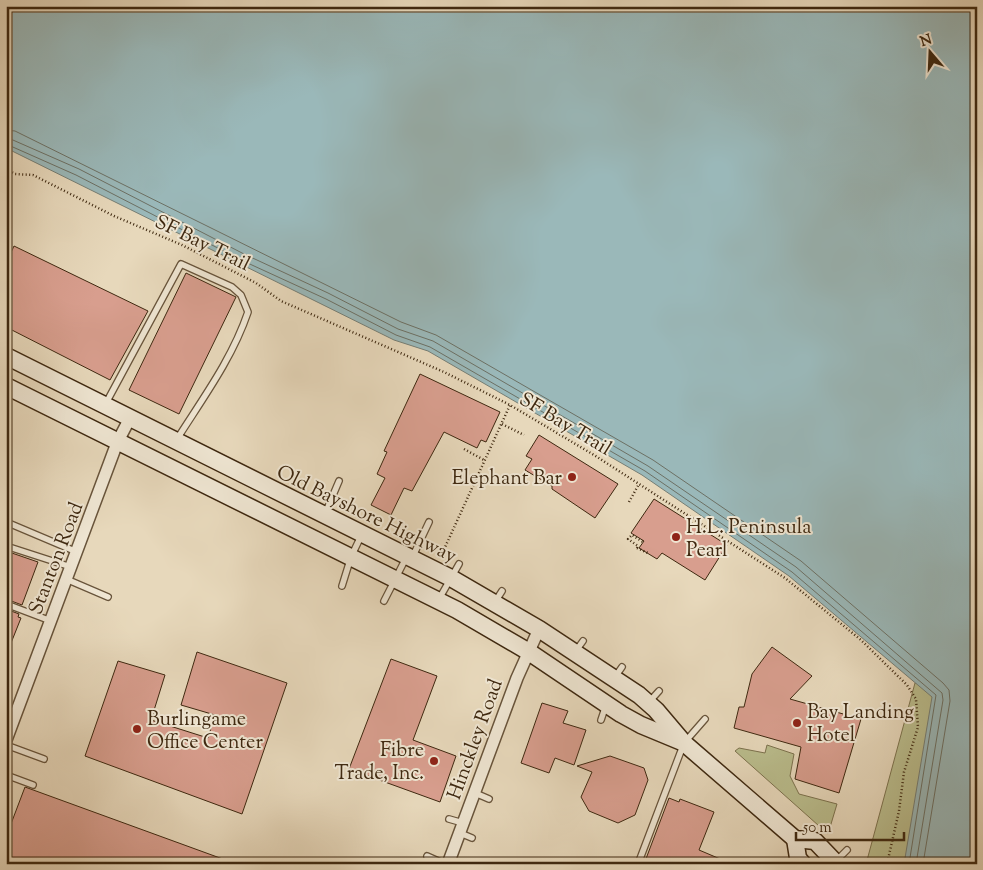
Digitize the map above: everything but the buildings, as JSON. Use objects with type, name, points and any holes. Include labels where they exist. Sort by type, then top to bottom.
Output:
[{"type":"main road","name":"Old Bayshore Highway","points":[[6,356],[435,570],[455,571],[498,597],[540,629],[578,647],[618,672],[684,743],[795,838],[814,841],[837,863]]},
{"type":"main road","name":"Old Bayshore Highway","points":[[6,386],[117,443],[438,600],[529,652],[641,725],[684,743]]},
{"type":"main road","points":[[795,838],[798,858],[803,864]]},
{"type":"street","name":"Stanton Road","points":[[6,740],[10,718],[51,621],[117,443],[130,418]]},
{"type":"street","name":"Hinckley Road","points":[[447,864],[517,678],[540,629]]},
{"type":"lane","points":[[105,405],[181,264],[232,287],[241,295],[248,312],[243,327],[218,376],[176,441]]},
{"type":"lane","points":[[325,515],[339,481]]},
{"type":"lane","points":[[6,522],[77,552]]},
{"type":"lane","points":[[384,601],[394,579],[429,522]]},
{"type":"lane","points":[[342,586],[351,557],[362,533]]},
{"type":"lane","points":[[6,546],[71,567]]},
{"type":"lane","points":[[438,600],[455,571]]},
{"type":"lane","points":[[66,579],[108,597]]},
{"type":"lane","points":[[6,604],[51,621]]},
{"type":"lane","points":[[648,703],[659,691]]},
{"type":"lane","points":[[601,720],[607,704]]},
{"type":"lane","points":[[638,864],[684,743],[705,719]]},
{"type":"lane","points":[[6,745],[44,759]]},
{"type":"lane","points":[[6,774],[33,785]]},
{"type":"lane","points":[[475,793],[489,799]]},
{"type":"lane","points":[[449,819],[472,838]]},
{"type":"lane","points":[[837,863],[847,850]]},
{"type":"lane","points":[[427,856],[447,864]]},
{"type":"path","name":"SF Bay Trail","points":[[6,169],[14,174],[33,175],[114,216],[182,245],[256,283],[281,301],[444,372],[510,405],[639,484],[784,578],[861,640],[908,685],[916,699],[918,727],[904,772],[900,811],[887,864]]},
{"type":"path","points":[[435,570],[510,405]]},
{"type":"path","points":[[502,424],[524,435]]},
{"type":"path","points":[[464,449],[485,461]]},
{"type":"path","points":[[629,502],[639,484]]},
{"type":"path","points":[[643,542],[632,535],[628,539],[637,548],[648,553]]},
{"type":"green space","points":[[915,683],[977,697],[977,864],[866,864]]},
{"type":"green space","points":[[767,745],[794,754],[790,776],[799,794],[837,804],[828,834],[735,751],[739,748],[765,753]]},
{"type":"water","points":[[6,6],[977,6],[977,864],[904,864],[932,697],[789,576],[642,475],[428,351],[394,340],[6,148]]},
{"type":"place","name":"Elephant Bar","points":[[572,477]]},
{"type":"place","name":"H.L. Peninsula Pearl","points":[[676,537]]},
{"type":"place","name":"Bay Landing Hotel","points":[[797,723]]},
{"type":"place","name":"Burlingame Office Center","points":[[137,729]]},
{"type":"place","name":"Fibre Trade, Inc.","points":[[434,761]]}]
